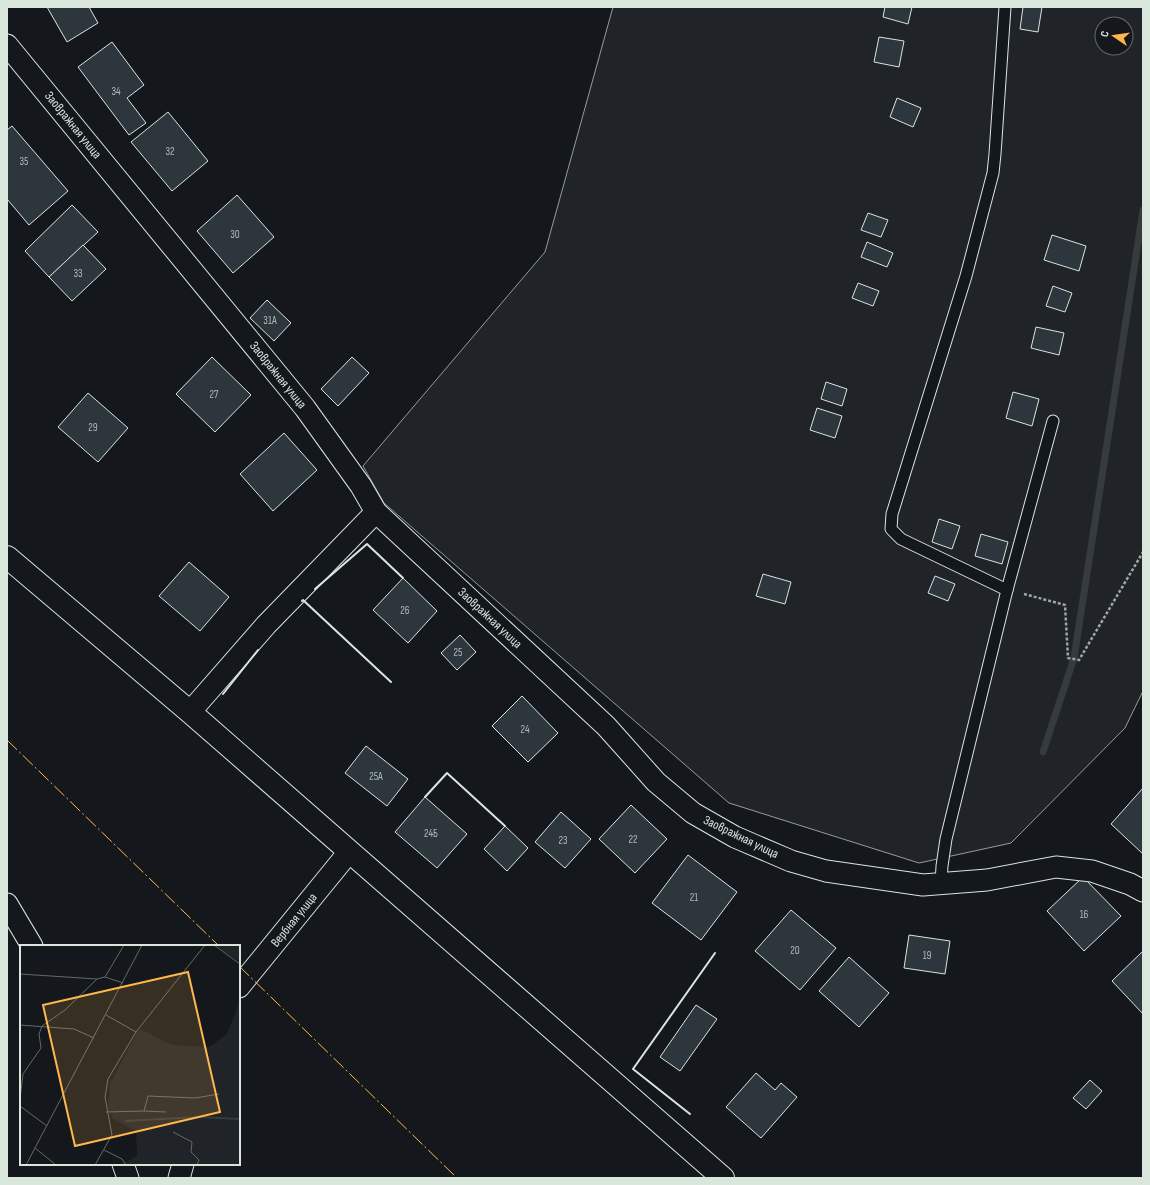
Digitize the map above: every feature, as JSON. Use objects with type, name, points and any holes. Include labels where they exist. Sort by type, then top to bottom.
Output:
[{"type":"street","name":"Заовражная улица","points":[[7,45],[305,408],[361,486],[376,512],[606,726],[656,782],[693,813],[734,837],[791,862],[826,871],[924,885],[988,880],[1056,867],[1092,871],[1130,884],[1143,891]]},
{"type":"street","points":[[190,712],[266,625],[376,512]]},
{"type":"street","points":[[7,557],[190,712],[723,1178]]},
{"type":"street","name":"Вербная улица","points":[[240,986],[349,852]]},
{"type":"street","points":[[7,904],[31,945]]},
{"type":"street","points":[[124,1165],[128,1178]]},
{"type":"street","points":[[179,1178],[183,1165]]},
{"type":"lane","points":[[1005,7],[996,154],[993,172],[966,276],[892,514],[891,529],[900,539],[1006,590]]},
{"type":"lane","points":[[941,884],[946,839],[1006,590],[1053,421]]},
{"type":"path","points":[[1006,590],[1065,605],[1068,658],[1079,660],[1143,552]]},
{"type":"shaded area","points":[[613,7],[1143,7],[1143,691],[1125,728],[1011,843],[919,863],[729,803],[384,503],[363,466],[545,252]]},
{"type":"building","points":[[47,7],[89,7],[98,23],[67,42]]},
{"type":"building","points":[[885,7],[912,7],[908,24],[883,17]]},
{"type":"building","points":[[1023,7],[1042,7],[1038,32],[1020,29]]},
{"type":"building","points":[[879,37],[904,41],[899,67],[874,62]]},
{"type":"building","points":[[112,42],[144,85],[127,98],[146,123],[129,135],[78,67]]},
{"type":"building","points":[[897,98],[921,108],[913,127],[890,117]]},
{"type":"building","points":[[168,112],[208,161],[172,191],[131,142]]},
{"type":"building","points":[[12,126],[68,191],[29,225],[7,199],[7,130]]},
{"type":"building","points":[[237,195],[274,237],[233,273],[197,231]]},
{"type":"building","points":[[72,205],[98,232],[49,277],[25,251]]},
{"type":"building","points":[[868,213],[888,220],[881,237],[861,230]]},
{"type":"building","points":[[1052,235],[1086,246],[1079,271],[1044,260]]},
{"type":"building","points":[[867,242],[893,253],[887,267],[861,257]]},
{"type":"building","points":[[83,245],[106,269],[72,301],[49,277]]},
{"type":"building","points":[[858,283],[879,291],[873,306],[852,298]]},
{"type":"building","points":[[1053,286],[1072,293],[1065,312],[1046,306]]},
{"type":"building","points":[[267,300],[291,323],[274,341],[250,318]]},
{"type":"building","points":[[1036,327],[1064,333],[1059,355],[1031,348]]},
{"type":"building","points":[[212,357],[251,395],[215,432],[176,394]]},
{"type":"building","points":[[352,357],[369,373],[338,406],[321,389]]},
{"type":"building","points":[[826,382],[847,389],[842,406],[821,399]]},
{"type":"building","points":[[1013,392],[1039,399],[1032,426],[1006,418]]},
{"type":"building","points":[[88,393],[128,428],[98,462],[58,427]]},
{"type":"building","points":[[817,408],[842,416],[835,438],[810,430]]},
{"type":"building","points":[[284,433],[317,470],[273,511],[240,474]]},
{"type":"building","points":[[939,519],[960,526],[952,549],[932,542]]},
{"type":"building","points":[[981,534],[1008,542],[1002,564],[975,556]]},
{"type":"building","points":[[189,562],[229,597],[200,631],[159,596]]},
{"type":"building","points":[[763,574],[791,582],[785,604],[756,596]]},
{"type":"building","points":[[935,576],[955,584],[948,601],[928,593]]},
{"type":"building","points":[[403,578],[437,611],[408,643],[373,610]]},
{"type":"building","points":[[460,635],[476,652],[457,670],[441,653]]},
{"type":"building","points":[[522,696],[558,733],[528,762],[492,726]]},
{"type":"building","points":[[366,746],[408,779],[387,806],[345,773]]},
{"type":"building","points":[[1143,788],[1143,854],[1111,824]]},
{"type":"building","points":[[425,797],[467,834],[437,868],[395,832]]},
{"type":"building","points":[[631,805],[667,839],[635,873],[599,839]]},
{"type":"building","points":[[561,812],[591,839],[565,868],[535,842]]},
{"type":"building","points":[[505,826],[528,848],[507,871],[484,849]]},
{"type":"building","points":[[688,855],[737,892],[701,940],[652,903]]},
{"type":"building","points":[[1083,877],[1121,916],[1084,951],[1047,911]]},
{"type":"building","points":[[791,910],[836,948],[800,990],[755,951]]},
{"type":"building","points":[[909,935],[950,941],[945,974],[904,968]]},
{"type":"building","points":[[1143,951],[1143,1014],[1112,981]]},
{"type":"building","points":[[849,957],[889,993],[859,1027],[819,991]]},
{"type":"building","points":[[696,1005],[717,1019],[680,1071],[660,1057]]},
{"type":"building","points":[[756,1073],[775,1090],[781,1083],[797,1097],[761,1138],[726,1107]]},
{"type":"building","points":[[1090,1080],[1102,1091],[1086,1109],[1073,1098]]},
{"type":"waterway","points":[[1043,752],[1074,658],[1143,210]]},
{"type":"wall","points":[[315,589],[367,544],[403,578]]},
{"type":"wall","points":[[302,601],[303,600],[391,682]]},
{"type":"wall","points":[[223,694],[258,650]]},
{"type":"wall","points":[[425,797],[447,773],[505,826]]},
{"type":"wall","points":[[690,1114],[633,1069],[715,953]]},
{"type":"power","points":[[7,740],[218,945]]},
{"type":"power","points":[[240,967],[457,1178]]}]
